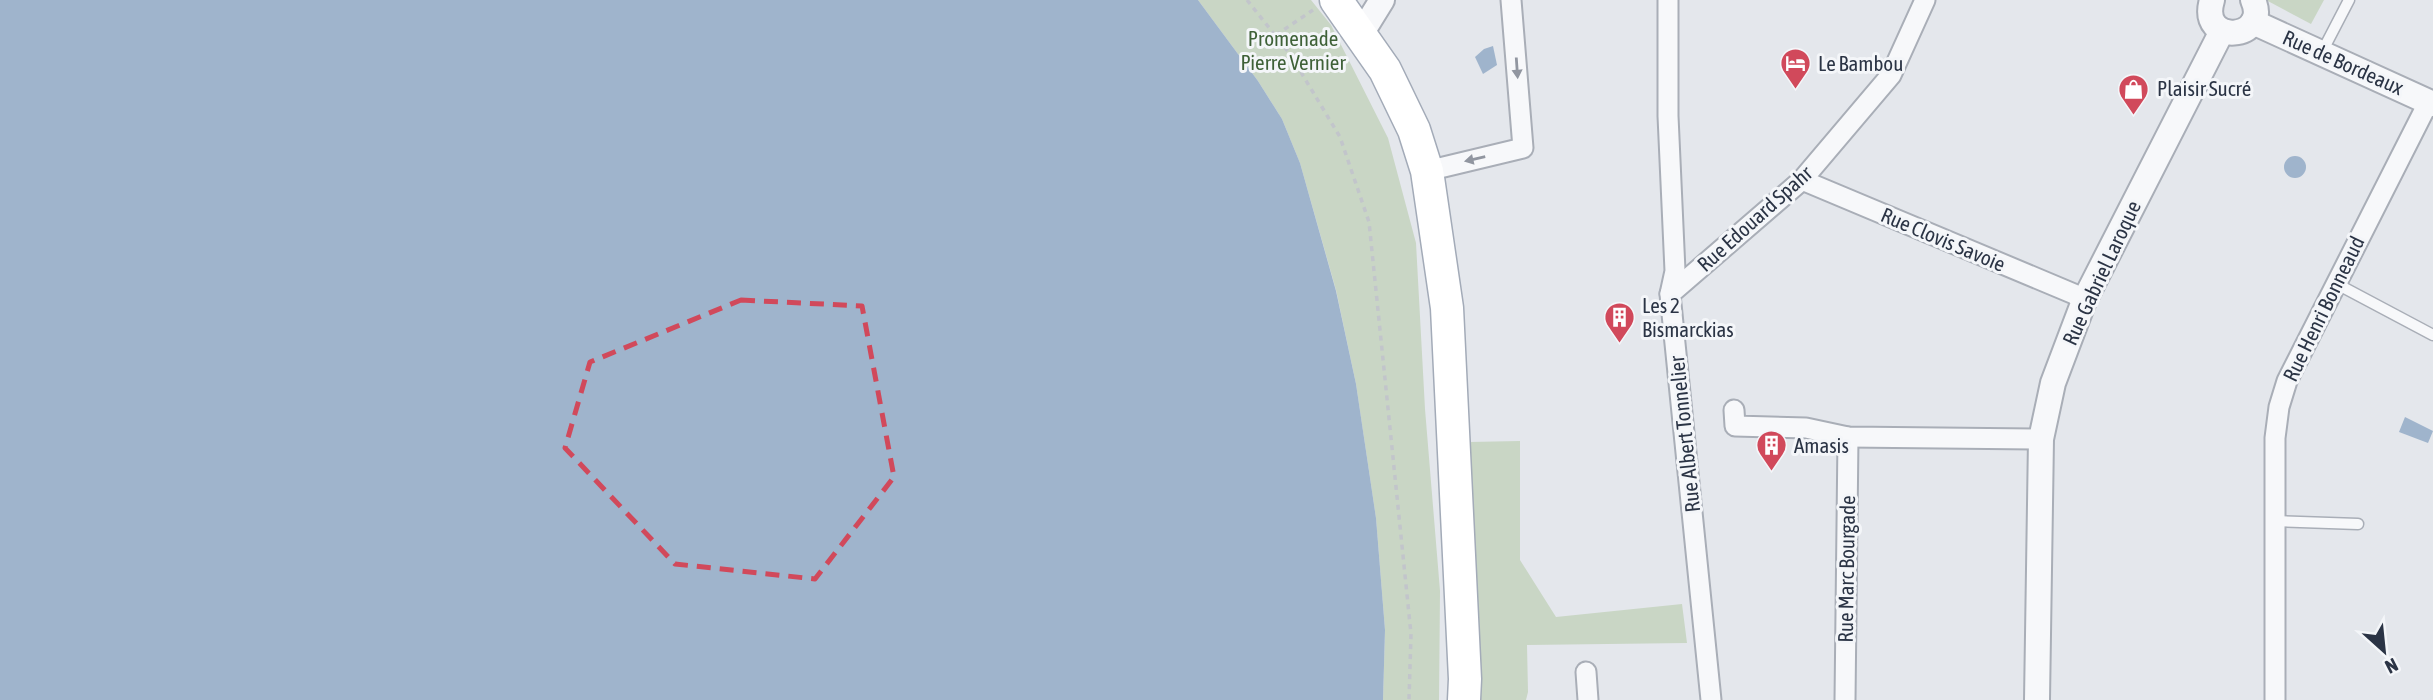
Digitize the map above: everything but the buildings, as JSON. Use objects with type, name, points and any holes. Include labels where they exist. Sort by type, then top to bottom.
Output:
[{"type":"main road","points":[[1325,5],[1361,34],[1385,69],[1414,130],[1427,171],[1447,308],[1464,700]]},
{"type":"street","points":[[1361,34],[1382,0]]},
{"type":"street","points":[[1427,171],[1523,148],[1511,0]]},
{"type":"street","name":"Rue Albert Tonnelier","points":[[1668,0],[1668,116],[1675,271],[1671,294],[1711,700]]},
{"type":"street","name":"Rue Edouard Spahr","points":[[1671,294],[1801,180],[1891,75],[1924,0]]},
{"type":"street","points":[[2210,0],[2212,21],[2222,31],[2244,31],[2253,11]]},
{"type":"street","name":"Rue de Bordeaux","points":[[2253,11],[2321,55],[2431,103]]},
{"type":"street","name":"Rue Gabriel Laroque","points":[[2037,700],[2041,439],[2053,383],[2084,301],[2222,31]]},
{"type":"street","name":"Rue Henri Bonneaud","points":[[2275,700],[2275,438],[2278,407],[2287,381],[2335,283],[2431,103]]},
{"type":"street","name":"Rue Clovis Savoie","points":[[1801,180],[2074,294],[2084,301]]},
{"type":"street","points":[[1734,410],[1735,426],[1806,428],[1848,437],[2041,439]]},
{"type":"street","name":"Rue Marc Bourgade","points":[[1845,700],[1848,437]]},
{"type":"street","points":[[1586,672],[1588,700]]},
{"type":"lane","points":[[2321,55],[2349,0]]},
{"type":"lane","points":[[2335,283],[2433,335]]},
{"type":"lane","points":[[2275,521],[2358,524]]},
{"type":"path","points":[[1247,0],[1290,54],[1340,137],[1369,222],[1411,634],[1409,700]]},
{"type":"path","points":[[1276,35],[1325,5]]},
{"type":"highlighted area","points":[[741,300],[862,306],[894,477],[815,579],[675,564],[565,448],[590,362]]},
{"type":"green space","name":"Promenade Pierre Vernier","points":[[1198,0],[1311,0],[1331,25],[1388,138],[1416,243],[1425,409],[1440,591],[1439,700],[1383,700],[1385,630],[1376,518],[1356,384],[1336,290],[1300,163],[1282,119],[1258,81]]},
{"type":"green space","points":[[2266,0],[2324,0],[2311,24]]},
{"type":"green space","points":[[1520,441],[1520,560],[1556,617],[1682,604],[1687,643],[1527,645],[1526,700],[1476,700],[1478,626],[1469,442]]},
{"type":"water","points":[[0,0],[1198,0],[1258,81],[1282,119],[1300,163],[1336,291],[1356,384],[1376,518],[1385,630],[1383,700],[0,700]]},
{"type":"water","points":[[1493,46],[1497,65],[1483,74],[1475,57],[1484,49]]},
{"type":"water","points":[[2295,156],[2303,159],[2306,167],[2303,175],[2295,178],[2287,175],[2284,167],[2287,159]]},
{"type":"water","points":[[2405,417],[2433,431],[2428,443],[2399,432]]},
{"type":"place","name":"Le Bambou","points":[[1795,91]]},
{"type":"place","name":"Plaisir Sucré","points":[[2134,116]]},
{"type":"place","name":"Les 2 Bismarckias","points":[[1619,345]]},
{"type":"place","name":"Amasis","points":[[1771,473]]}]
